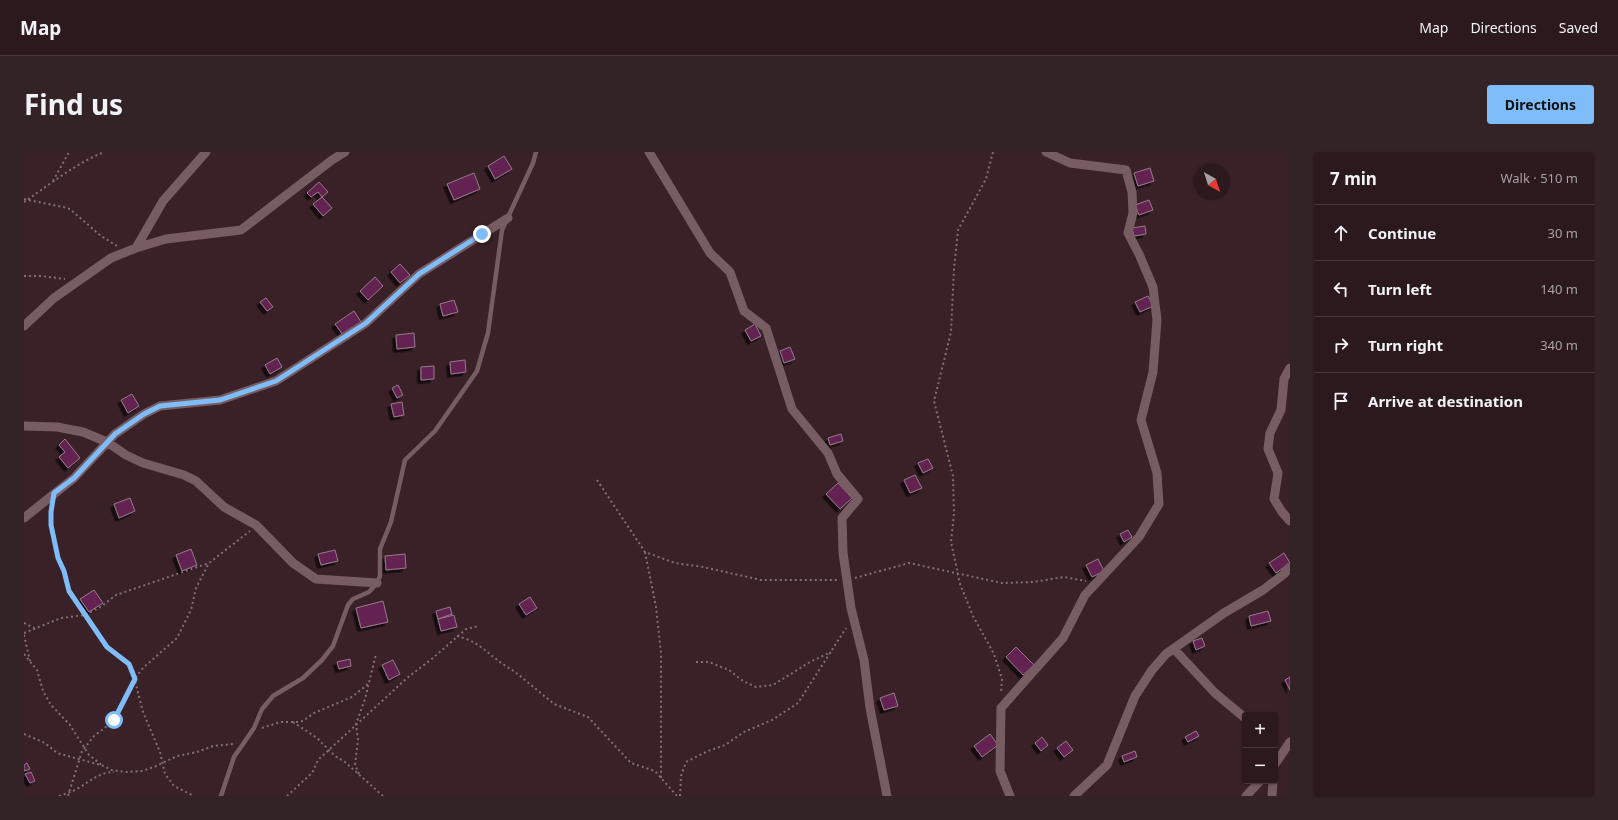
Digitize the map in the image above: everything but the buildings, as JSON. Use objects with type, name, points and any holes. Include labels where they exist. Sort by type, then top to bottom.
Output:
[{"type":"street","points":[[132,249],[163,201],[206,152]]},
{"type":"street","points":[[24,326],[54,298],[82,277],[108,260],[132,249],[166,239],[240,230],[332,160],[346,152]]},
{"type":"street","points":[[650,152],[710,253],[730,272],[744,311],[766,328],[792,409],[828,453],[836,474],[858,499],[842,518],[843,553],[853,616],[864,660],[870,708],[887,796]]},
{"type":"street","points":[[1010,796],[1000,771],[1001,708],[1063,638],[1085,595],[1138,537],[1159,504],[1157,473],[1141,420],[1153,372],[1157,320],[1153,287],[1128,233],[1133,213],[1132,192],[1126,170],[1070,163],[1046,152]]},
{"type":"street","points":[[24,518],[74,478],[115,434],[160,406],[220,400],[276,381],[366,323],[419,274],[508,218]]},
{"type":"street","points":[[1290,368],[1284,379],[1281,410],[1270,433],[1268,449],[1278,473],[1274,499],[1290,521]]},
{"type":"street","points":[[24,426],[57,427],[83,432],[107,442],[126,455],[143,463],[184,475],[196,481],[224,507],[256,525],[296,566],[316,579],[377,583]]},
{"type":"street","points":[[1074,796],[1107,765],[1136,696],[1152,670],[1166,654],[1224,613],[1263,590],[1284,574],[1290,567]]},
{"type":"street","points":[[1174,649],[1215,693],[1242,716]]},
{"type":"street","points":[[1278,760],[1290,742]]},
{"type":"street","points":[[1246,796],[1257,784]]},
{"type":"street","points":[[1272,796],[1273,784]]},
{"type":"lane","points":[[222,796],[234,757],[254,728],[262,709],[268,701],[307,675],[322,660],[333,646],[348,605],[353,600],[369,592],[377,583],[380,576],[380,549],[391,522],[405,460],[435,431],[477,371],[488,333],[502,230],[533,163],[536,152]]},
{"type":"path","points":[[52,183],[69,152]]},
{"type":"path","points":[[25,201],[95,156],[104,152]]},
{"type":"path","points":[[993,152],[986,179],[958,230],[954,269],[951,332],[934,401],[953,476],[954,514],[951,542],[960,584],[973,616],[994,654],[1002,679],[1001,708]]},
{"type":"path","points":[[25,201],[63,207],[70,210],[101,236],[132,249]]},
{"type":"path","points":[[24,276],[41,276],[58,279],[82,277]]},
{"type":"path","points":[[597,480],[645,552],[656,606],[661,653],[661,778]]},
{"type":"path","points":[[54,493],[51,512],[51,525],[58,558],[64,571],[69,591],[107,647],[129,664],[135,679],[143,712],[157,743],[165,774],[171,784],[194,796]]},
{"type":"path","points":[[30,662],[26,651],[24,634],[61,618],[85,615],[102,606],[116,596],[209,564],[248,534],[256,525]]},
{"type":"path","points":[[645,552],[675,563],[703,567],[761,580],[847,580],[909,563],[1002,583],[1033,582],[1064,577],[1097,582]]},
{"type":"path","points":[[68,796],[79,759],[84,748],[94,736],[114,720],[135,679],[143,668],[177,638],[191,610],[196,588],[209,564]]},
{"type":"path","points":[[680,796],[681,776],[686,762],[708,751],[725,745],[744,732],[772,720],[798,703],[832,652],[853,616]]},
{"type":"path","points":[[24,623],[37,629]]},
{"type":"path","points":[[287,796],[312,773],[318,760],[407,678],[433,658],[466,629],[478,626]]},
{"type":"path","points":[[458,636],[479,646],[507,668],[514,671],[554,704],[588,717],[631,763],[655,771],[676,796]]},
{"type":"path","points":[[696,662],[709,662],[729,670],[756,687],[773,685],[810,662],[832,652]]},
{"type":"path","points":[[24,654],[36,670],[46,698],[70,725],[89,755],[104,766]]},
{"type":"path","points":[[359,774],[355,765],[358,740],[356,724],[365,699],[376,654]]},
{"type":"path","points":[[249,735],[259,729],[280,722],[303,721],[314,713],[352,697],[368,684]]},
{"type":"path","points":[[293,722],[317,738],[329,751],[359,774],[383,796]]},
{"type":"path","points":[[24,734],[44,743],[58,753],[104,766],[117,772]]},
{"type":"path","points":[[59,796],[69,793],[103,773],[142,771],[177,756],[196,752],[213,746],[236,744],[245,741]]},
{"type":"route","points":[[114,720],[135,679],[129,664],[107,647],[69,591],[64,571],[58,558],[51,525],[51,512],[54,493],[74,478],[115,434],[144,414],[160,406],[220,400],[276,381],[366,323],[419,274],[482,234]]}]
